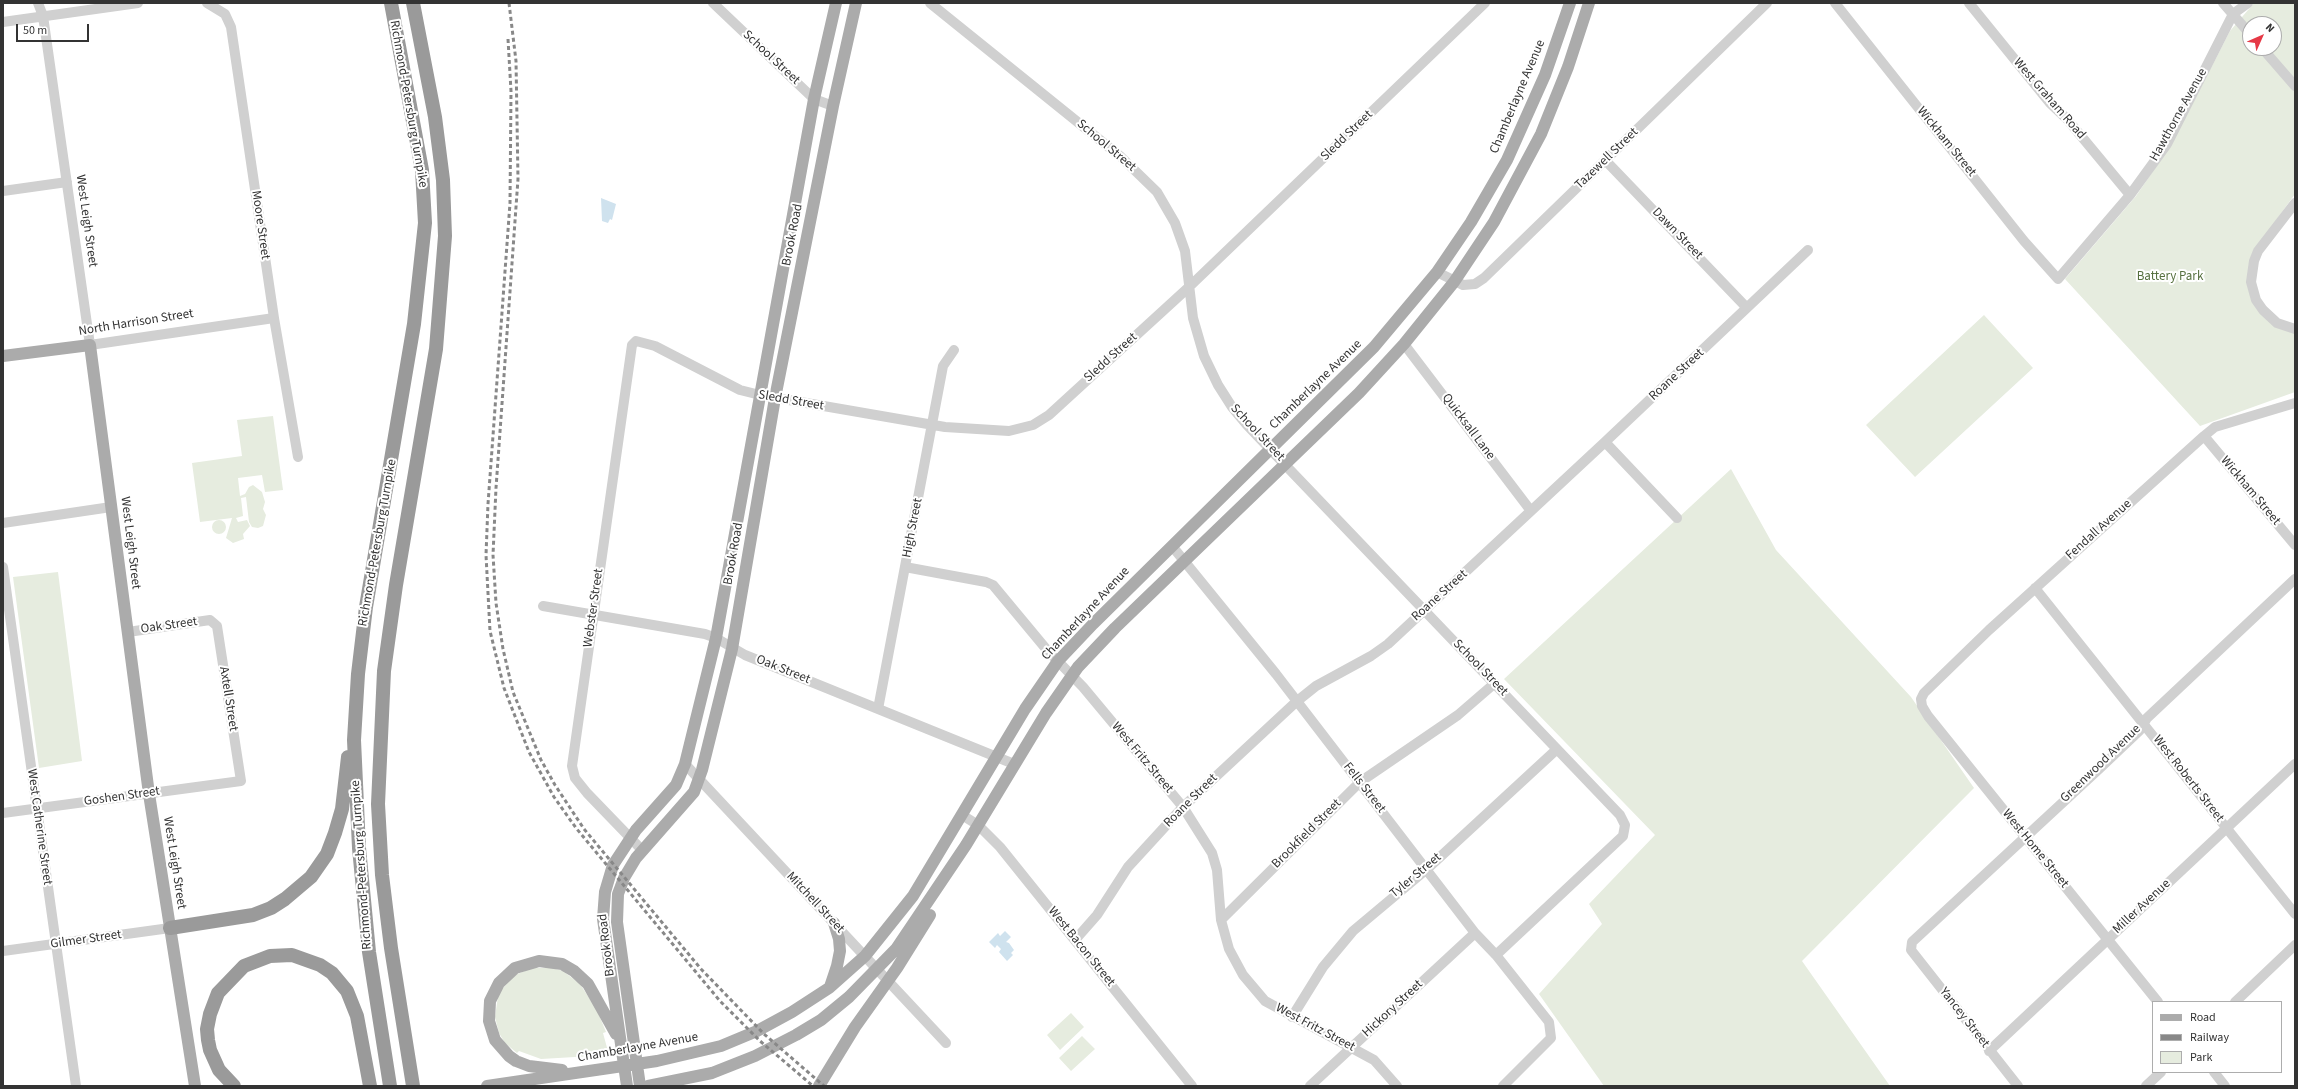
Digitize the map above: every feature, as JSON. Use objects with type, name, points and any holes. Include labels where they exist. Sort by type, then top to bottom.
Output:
[{"type":"highway","name":"Richmond-Petersburg Turnpike","points":[[390,1086],[369,952],[359,848],[354,740],[358,674],[366,607],[414,324],[425,223],[422,170],[391,3]]},
{"type":"highway","name":"Richmond-Petersburg Turnpike","points":[[413,3],[435,117],[443,180],[445,236],[436,349],[384,671],[378,804],[382,875],[389,933],[413,1086]]},
{"type":"highway","points":[[170,928],[253,915],[280,902],[311,877],[327,854],[335,833],[342,809],[348,758],[354,740]]},
{"type":"highway","points":[[234,1086],[219,1070],[210,1050],[208,1029],[210,1014],[218,993],[244,966],[270,956],[292,955],[320,965],[335,976],[347,991],[357,1016],[370,1086]]},
{"type":"main road","name":"Brook Road","points":[[627,1086],[602,911],[610,871],[630,838],[676,785],[684,764],[716,638],[814,99],[836,3]]},
{"type":"main road","name":"Brook Road","points":[[640,1086],[616,912],[621,884],[642,850],[687,801],[699,779],[732,649],[776,398],[833,106],[856,3]]},
{"type":"main road","name":"Chamberlayne Avenue","points":[[487,1086],[657,1061],[704,1051],[741,1038],[792,1012],[829,988],[865,956],[913,896],[996,757],[1058,662],[1092,624],[1374,348],[1437,272],[1490,191],[1517,140],[1545,75],[1570,3]]},
{"type":"main road","points":[[648,1086],[686,1079],[734,1065],[781,1044],[810,1027],[849,998],[879,970],[908,934],[944,881],[1014,764],[1072,675],[1115,628],[1286,465],[1359,393],[1404,344],[1454,282],[1494,222],[1534,147],[1568,67],[1589,3]]},
{"type":"main road","name":"North Harrison Street","points":[[3,356],[90,345]]},
{"type":"main road","name":"West Leigh Street","points":[[90,345],[149,794],[195,1086]]},
{"type":"main road","points":[[819,1086],[931,914],[944,881]]},
{"type":"main road","points":[[829,988],[840,953],[839,939],[834,923]]},
{"type":"main road","points":[[590,1071],[529,1066],[516,1061],[504,1052],[493,1034],[488,1012],[493,994],[505,975],[515,968],[539,961],[562,964],[574,971],[588,984],[604,1010],[621,1044]]},
{"type":"street","name":"West Leigh Street","points":[[38,3],[43,16],[90,345]]},
{"type":"street","points":[[3,22],[138,3]]},
{"type":"street","name":"Moore Street","points":[[208,3],[225,14],[231,27],[274,318],[298,457]]},
{"type":"street","name":"School Street","points":[[713,3],[814,99],[833,106]]},
{"type":"street","name":"School Street","points":[[930,3],[1121,157],[1150,184],[1171,213],[1181,237],[1187,263],[1189,287],[1198,338],[1210,371],[1235,412],[1495,683],[1556,750],[1620,815],[1625,826],[1623,836],[1496,955]]},
{"type":"street","name":"Sledd Street","points":[[636,341],[655,346],[740,390],[760,395],[932,425],[1009,431],[1033,425],[1048,415],[1189,287],[1485,3]]},
{"type":"street","name":"Tazewell Street","points":[[1437,272],[1454,282],[1469,285],[1480,282],[1767,3]]},
{"type":"street","name":"Wickham Street","points":[[1835,3],[2024,241],[2058,279]]},
{"type":"street","name":"West Graham Road","points":[[1969,3],[2050,103],[2067,119],[2130,195]]},
{"type":"street","points":[[2223,3],[2242,25]]},
{"type":"street","name":"Hawthorne Avenue","points":[[2058,279],[2130,195],[2166,144],[2233,14],[2248,3]]},
{"type":"street","points":[[2269,56],[2295,86]]},
{"type":"street","name":"Dawn Street","points":[[1606,160],[1747,308]]},
{"type":"street","points":[[3,191],[66,182]]},
{"type":"street","points":[[2295,202],[2258,251],[2254,261],[2252,282],[2256,300],[2263,310],[2277,323],[2295,329]]},
{"type":"street","name":"Roane Street","points":[[1075,940],[1097,915],[1128,867],[1183,807],[1296,702],[1316,686],[1371,656],[1388,644],[1425,611],[1808,250]]},
{"type":"street","name":"North Harrison Street","points":[[90,345],[181,330],[274,318]]},
{"type":"street","name":"Webster Street","points":[[636,341],[632,345],[630,357],[573,752],[572,772],[587,793],[642,850]]},
{"type":"street","name":"Quicksall Lane","points":[[1404,344],[1531,511]]},
{"type":"street","name":"High Street","points":[[878,709],[943,366],[954,350]]},
{"type":"street","name":"Fendall Avenue","points":[[1924,693],[2035,588],[2215,427],[2295,402]]},
{"type":"street","name":"Wickham Street","points":[[2204,436],[2295,545]]},
{"type":"street","points":[[1605,442],[1677,518]]},
{"type":"street","points":[[3,523],[111,507]]},
{"type":"street","name":"Fells Street","points":[[1172,546],[1276,674],[1296,702],[1360,782],[1475,933],[1496,955],[1549,1022],[1551,1038],[1503,1086]]},
{"type":"street","name":"West Catherine Street","points":[[3,567],[76,1086]]},
{"type":"street","name":"West Fritz Street","points":[[905,567],[990,583],[1058,662],[1072,675],[1183,807],[1212,853],[1217,870],[1221,920],[1229,949],[1243,975],[1265,1001],[1292,1017],[1352,1047],[1374,1060],[1397,1086]]},
{"type":"street","name":"Greenwood Avenue","points":[[1911,950],[1912,942],[2100,768],[2295,579]]},
{"type":"street","name":"West Roberts Street","points":[[2035,588],[2295,914]]},
{"type":"street","name":"Oak Street","points":[[543,606],[593,613],[698,632],[716,638],[732,649],[1014,764]]},
{"type":"street","name":"Oak Street","points":[[128,632],[210,620]]},
{"type":"street","name":"Axtell Street","points":[[210,620],[217,626],[241,781]]},
{"type":"street","name":"Brookfield Street","points":[[1221,920],[1360,782],[1458,715],[1495,683]]},
{"type":"street","name":"West Home Street","points":[[1924,693],[1921,699],[1922,706],[1928,716],[2157,1001]]},
{"type":"street","name":"Tyler Street","points":[[1292,1017],[1323,967],[1353,931],[1427,869],[1556,750]]},
{"type":"street","name":"Mitchell Street","points":[[684,764],[946,1043]]},
{"type":"street","name":"Miller Avenue","points":[[1989,1051],[2295,764]]},
{"type":"street","name":"Goshen Street","points":[[3,813],[241,781]]},
{"type":"street","name":"West Bacon Street","points":[[962,815],[978,825],[1004,852],[1192,1086]]},
{"type":"street","name":"Gilmer Street","points":[[3,952],[170,928]]},
{"type":"street","name":"Hickory Street","points":[[1310,1086],[1475,933]]},
{"type":"street","points":[[2236,1001],[2295,945]]},
{"type":"street","name":"Yancey Street","points":[[1911,950],[2018,1086]]},
{"type":"street","points":[[2146,1086],[2159,1073]]},
{"type":"street","points":[[2215,1073],[2225,1086]]},
{"type":"green space","name":"Battery Park","points":[[2254,3],[2295,3],[2295,194],[2256,248],[2252,299],[2295,333],[2295,392],[2200,426],[2065,279],[2136,196],[2171,145],[2230,31],[2242,17],[2242,56],[2282,56],[2282,16],[2243,16]]},
{"type":"green space","points":[[1984,315],[2033,368],[1915,477],[1866,425]]},
{"type":"green space","points":[[273,416],[283,490],[265,492],[262,475],[238,478],[240,496],[245,494],[249,487],[253,485],[262,492],[265,502],[263,509],[266,515],[263,526],[258,528],[252,527],[249,522],[246,497],[241,498],[243,516],[236,518],[238,522],[247,520],[250,526],[243,534],[244,539],[233,543],[226,538],[232,518],[200,522],[192,463],[242,456],[237,420]]},
{"type":"green space","points":[[1731,469],[1776,550],[1911,697],[1974,788],[1802,961],[1890,1086],[1604,1086],[1539,994],[1602,924],[1589,904],[1655,835],[1504,679]]},
{"type":"green space","points":[[219,520],[224,522],[226,527],[224,532],[219,534],[214,532],[212,527],[214,522]]},
{"type":"green space","points":[[58,572],[82,761],[39,768],[13,577]]},
{"type":"green space","points":[[532,968],[552,968],[563,971],[580,984],[597,1010],[606,1032],[603,1033],[609,1055],[541,1059],[519,1051],[517,1053],[505,1043],[499,1033],[495,1017],[498,996],[502,989],[515,975]]},
{"type":"green space","points":[[1071,1013],[1084,1027],[1060,1050],[1047,1035]]},
{"type":"green space","points":[[1082,1036],[1095,1049],[1071,1071],[1059,1058]]},
{"type":"water","points":[[601,198],[616,204],[612,220],[610,219],[608,223],[602,221]]},
{"type":"water","points":[[1005,931],[1011,937],[1006,942],[1009,943],[1014,950],[1011,953],[1013,955],[1007,961],[999,952],[1001,949],[997,945],[995,948],[989,942],[998,933],[1000,936]]},
{"type":"railway","points":[[509,3],[516,61],[518,179],[496,488],[493,555],[496,603],[503,649],[513,692],[541,760],[555,785],[584,829],[701,969],[764,1034],[824,1086]]},
{"type":"railway","points":[[508,39],[511,91],[510,203],[488,504],[486,555],[490,631],[504,688],[529,752],[554,797],[576,828],[720,1001],[760,1041],[813,1086]]}]
